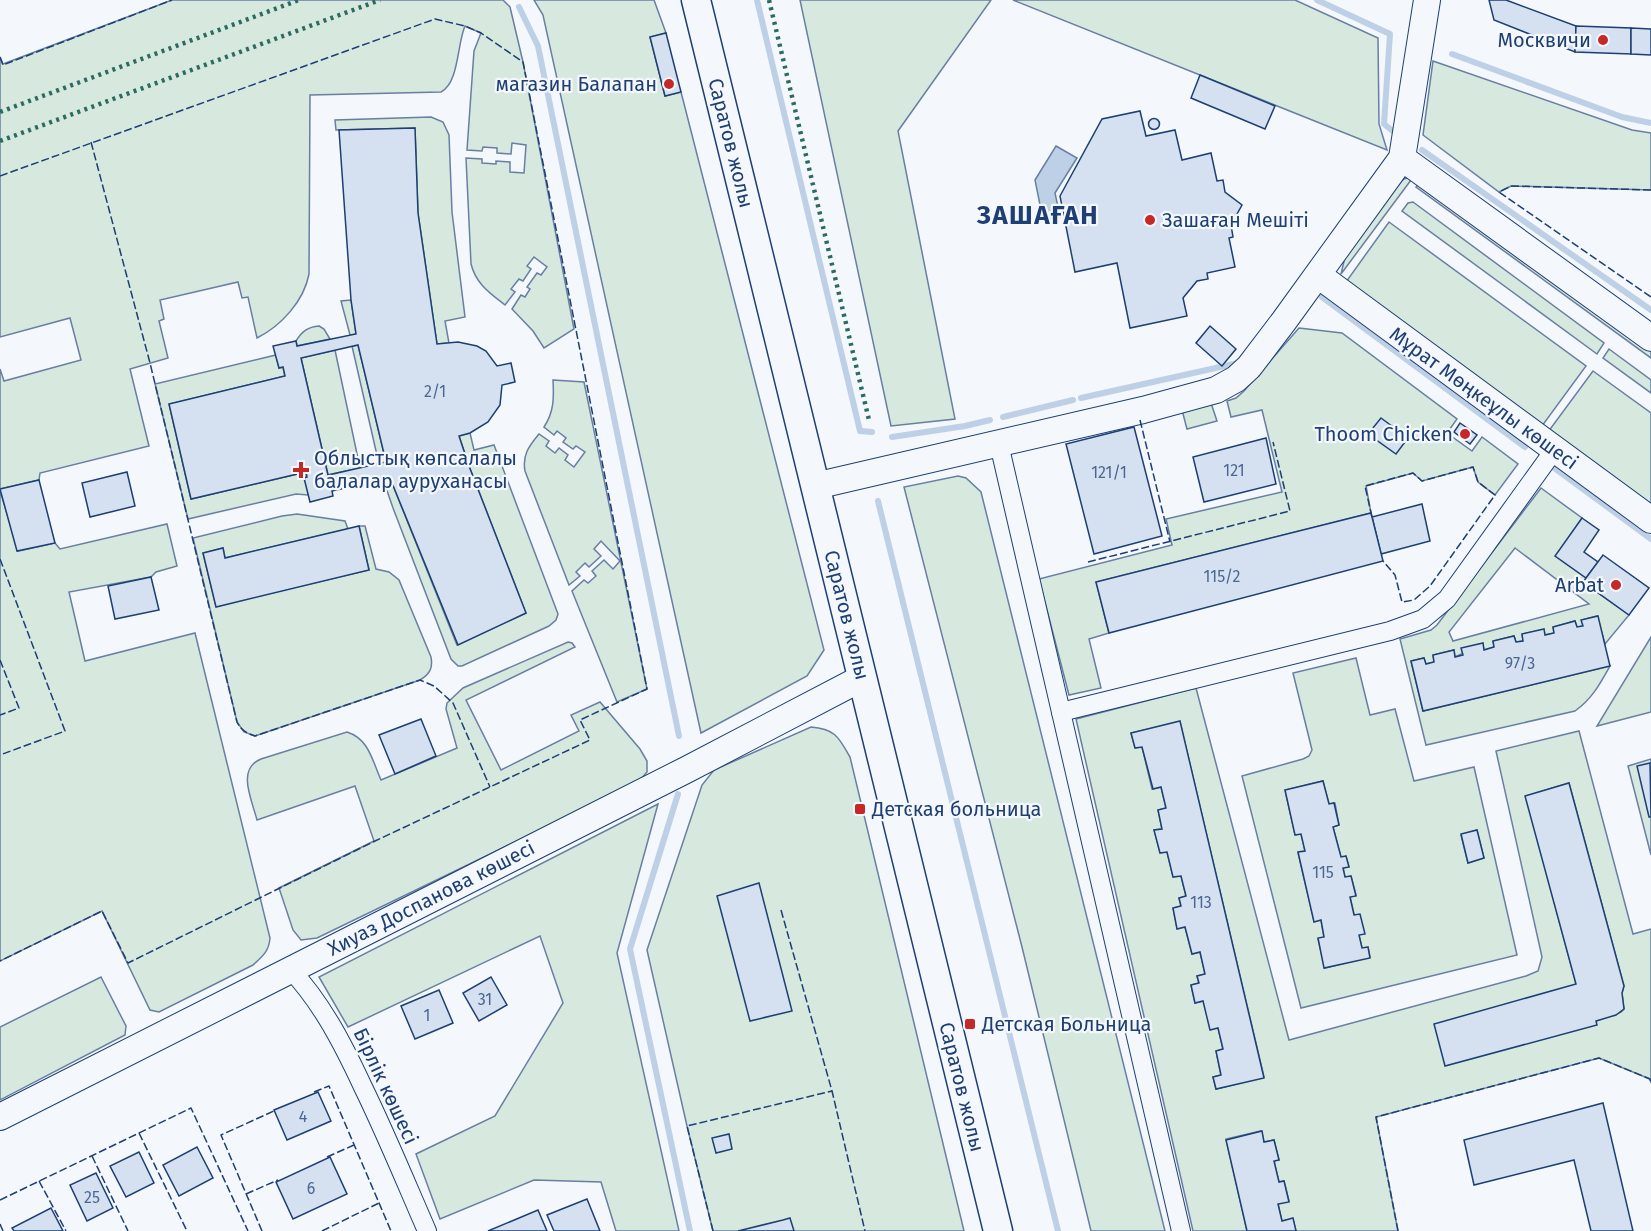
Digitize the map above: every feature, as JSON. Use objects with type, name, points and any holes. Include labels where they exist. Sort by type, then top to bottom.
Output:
[{"type":"main road","name":"Саратов жолы","points":[[677,0],[998,1231]]},
{"type":"main road","name":"Саратов жолы","points":[[696,0],[815,486],[854,682],[979,1231]]},
{"type":"main road","points":[[815,486],[1143,410],[1223,387],[1236,379],[1249,367],[1402,158],[1427,0]]},
{"type":"main road","points":[[1402,158],[1651,338]]},
{"type":"main road","name":"Мұрат Мөңкеұлы көшесі","points":[[1318,275],[1651,520]]},
{"type":"main road","name":"Хиуаз Доспанова көшесі","points":[[0,1118],[686,770],[854,682]]},
{"type":"street","points":[[999,444],[1181,1231]]},
{"type":"street","points":[[1060,712],[1390,631],[1424,619],[1447,599],[1555,449]]},
{"type":"street","name":"Бірлік көшесі","points":[[290,969],[306,986],[341,1042],[375,1112],[427,1231]]},
{"type":"shaded area","points":[[172,0],[503,0],[510,7],[523,62],[574,329],[544,348],[533,331],[512,309],[521,295],[525,297],[530,289],[527,287],[537,273],[541,275],[547,267],[534,257],[527,266],[531,269],[523,281],[519,279],[511,289],[515,292],[505,305],[484,288],[473,271],[466,158],[482,159],[482,163],[510,162],[510,172],[524,173],[526,145],[512,143],[511,154],[497,153],[497,148],[483,147],[482,151],[467,150],[474,51],[481,33],[465,26],[454,72],[447,87],[441,92],[310,95],[309,274],[297,303],[283,320],[257,338],[248,297],[242,298],[238,282],[160,300],[164,319],[159,321],[168,358],[130,369],[149,446],[40,473],[39,480],[0,489],[0,369],[4,381],[81,360],[70,318],[0,337],[0,57],[3,64]]},
{"type":"shaded area","points":[[534,0],[654,0],[666,33],[650,37],[665,96],[681,92],[824,650],[807,676],[701,733],[543,15]]},
{"type":"shaded area","points":[[800,0],[991,0],[898,131],[955,419],[891,426]]},
{"type":"shaded area","points":[[1013,0],[1295,0],[1378,38],[1379,124],[1387,150]]},
{"type":"shaded area","points":[[1433,61],[1632,130],[1651,133],[1651,190],[1511,186],[1499,192],[1423,135]]},
{"type":"shaded area","points":[[431,117],[443,122],[449,135],[452,212],[465,317],[445,321],[449,343],[437,344],[418,213],[415,128],[336,130],[335,120]]},
{"type":"shaded area","points":[[1414,176],[1341,274],[1345,257],[1396,186],[1404,179]]},
{"type":"shaded area","points":[[1420,181],[1651,350],[1651,358],[1416,187]]},
{"type":"shaded area","points":[[1413,202],[1604,343],[1597,354],[1402,211],[1408,203]]},
{"type":"shaded area","points":[[1389,222],[1586,366],[1542,426],[1346,282]]},
{"type":"shaded area","points":[[351,300],[356,334],[350,335],[341,301]]},
{"type":"shaded area","points":[[319,326],[324,329],[330,339],[297,346],[296,341],[303,332]]},
{"type":"shaded area","points":[[1299,328],[1342,333],[1457,419],[1447,433],[1472,451],[1482,437],[1518,464],[1495,495],[1478,482],[1473,467],[1422,481],[1413,473],[1366,486],[1371,513],[1096,582],[1109,633],[1089,639],[1101,688],[1069,695],[1039,579],[1172,545],[1166,519],[1282,492],[1262,410],[1231,417],[1227,401],[1236,398],[1244,391]]},
{"type":"shaded area","points":[[358,345],[386,462],[379,464],[352,346]]},
{"type":"shaded area","points":[[1609,349],[1651,380],[1651,393],[1603,358]]},
{"type":"shaded area","points":[[335,350],[360,468],[328,475],[301,358]]},
{"type":"shaded area","points":[[276,355],[279,368],[283,367],[285,376],[169,404],[191,499],[306,472],[308,495],[296,494],[188,519],[155,384]]},
{"type":"shaded area","points":[[1593,371],[1651,413],[1651,505],[1548,432]]},
{"type":"shaded area","points":[[553,380],[584,382],[647,689],[617,702],[572,591],[584,580],[588,583],[596,576],[592,571],[604,560],[613,569],[620,561],[601,541],[594,549],[601,556],[589,567],[585,563],[576,572],[580,576],[569,585],[525,471],[527,451],[539,434],[549,441],[546,446],[555,453],[559,448],[568,455],[565,460],[574,467],[585,452],[576,446],[573,449],[563,442],[566,438],[557,431],[554,435],[544,427],[553,405]]},
{"type":"shaded area","points":[[1211,403],[1217,421],[1187,429],[1182,410]]},
{"type":"shaded area","points":[[470,433],[474,450],[494,445],[558,614],[556,620],[549,626],[458,666],[451,659],[383,479],[390,478],[457,645],[526,613],[459,436]]},
{"type":"shaded area","points":[[958,476],[966,478],[981,492],[1165,1231],[1091,1231],[1022,947],[904,487]]},
{"type":"shaded area","points":[[1541,488],[1582,518],[1556,556],[1586,578],[1584,583],[1629,615],[1605,644],[1597,616],[1582,620],[1583,626],[1577,627],[1575,621],[1553,627],[1554,633],[1545,635],[1544,630],[1522,634],[1523,641],[1516,642],[1514,636],[1493,641],[1494,647],[1484,650],[1483,644],[1455,657],[1454,650],[1433,655],[1434,662],[1426,664],[1424,658],[1411,661],[1423,711],[1610,666],[1591,696],[1575,711],[1426,745],[1400,639],[1431,630]],"holes":[[[1515,548],[1589,604],[1453,641],[1449,632]]]},
{"type":"shaded area","points":[[0,490],[18,551],[55,543],[60,549],[167,524],[177,566],[156,572],[151,577],[69,592],[85,661],[195,633],[270,938],[265,953],[253,965],[159,1012],[150,1010],[102,911],[0,961]]},
{"type":"shaded area","points":[[297,514],[345,521],[348,529],[225,558],[223,548],[203,553],[216,606],[369,570],[359,526],[365,526],[376,569],[389,572],[399,580],[432,664],[428,673],[420,680],[255,736],[244,732],[237,722],[193,538]]},
{"type":"shaded area","points":[[1651,637],[1651,712],[1597,726]]},
{"type":"shaded area","points":[[568,642],[575,647],[466,700],[501,770],[579,731],[571,715],[600,702],[640,749],[647,761],[647,772],[639,781],[317,938],[301,940],[293,930],[279,888],[374,841],[355,786],[257,820],[249,795],[247,777],[253,764],[261,759],[347,732],[365,745],[381,780],[457,748],[446,709],[447,703],[463,688]]},
{"type":"shaded area","points":[[1356,658],[1370,715],[1395,709],[1414,781],[1474,767],[1517,955],[1301,1008],[1242,776],[1303,759],[1309,756],[1312,750],[1293,673]],"holes":[[[1323,781],[1329,804],[1335,803],[1339,825],[1333,827],[1341,857],[1346,856],[1349,867],[1343,868],[1345,877],[1351,876],[1356,895],[1350,897],[1362,948],[1368,947],[1370,957],[1325,968],[1318,939],[1324,937],[1321,920],[1314,921],[1298,853],[1305,851],[1301,834],[1295,835],[1285,790]],[[1477,830],[1484,858],[1468,863],[1461,835]]]},
{"type":"shaded area","points":[[1196,688],[1289,1040],[1538,971],[1542,957],[1496,751],[1579,731],[1633,934],[1651,929],[1651,1083],[1650,1079],[1599,1058],[1376,1117],[1398,1231],[1296,1231],[1293,1219],[1282,1221],[1278,1204],[1289,1201],[1284,1181],[1279,1182],[1274,1161],[1279,1160],[1274,1140],[1264,1142],[1261,1131],[1226,1139],[1247,1231],[1193,1231],[1076,719]],"holes":[[[1180,722],[1264,1077],[1216,1089],[1213,1077],[1221,1075],[1216,1051],[1223,1049],[1218,1028],[1203,1001],[1195,1003],[1191,985],[1199,983],[1197,976],[1205,974],[1200,952],[1192,954],[1185,927],[1177,928],[1173,908],[1181,906],[1179,898],[1186,896],[1181,876],[1173,877],[1167,852],[1160,853],[1154,830],[1162,829],[1158,810],[1166,808],[1161,787],[1152,789],[1142,747],[1135,748],[1131,733]],[[1569,783],[1624,986],[1622,993],[1624,1009],[1596,1021],[1576,984],[1526,796]]]},
{"type":"shaded area","points":[[811,727],[831,732],[850,757],[964,1231],[713,1231],[647,950],[702,785],[714,770]]},
{"type":"shaded area","points":[[1651,759],[1651,855],[1628,766]]},
{"type":"shaded area","points":[[658,804],[617,953],[679,1231],[616,1231],[601,1182],[534,1180],[440,1219],[416,1154],[495,1116],[563,1003],[540,936],[348,1027],[319,977]]},
{"type":"shaded area","points":[[101,977],[126,1026],[125,1035],[0,1100],[0,1027]]},
{"type":"water","points":[[1056,146],[1077,158],[1055,193],[1060,217],[1043,220],[1035,180]]},
{"type":"building","points":[[1489,0],[1506,0],[1576,26],[1575,52],[1494,20]]},
{"type":"building","points":[[1576,26],[1631,28],[1631,54],[1575,52]]},
{"type":"building","points":[[1631,28],[1651,29],[1651,55],[1631,54]]},
{"type":"building","points":[[666,33],[681,92],[665,96],[650,37]]},
{"type":"building","points":[[1200,75],[1275,106],[1265,129],[1191,98]]},
{"type":"building","name":"Зашаған Мешіті","points":[[1140,111],[1146,136],[1175,130],[1182,160],[1211,153],[1217,181],[1223,180],[1225,192],[1242,205],[1231,225],[1233,237],[1229,238],[1235,267],[1207,273],[1208,279],[1197,281],[1183,298],[1187,316],[1130,328],[1117,263],[1075,272],[1060,196],[1102,119]]},
{"type":"building","points":[[1154,119],[1158,120],[1158,128],[1154,129],[1150,128],[1149,124],[1150,120]]},
{"type":"building","points":[[415,128],[418,213],[437,344],[458,342],[477,346],[486,351],[497,366],[511,363],[515,382],[502,385],[500,405],[488,422],[470,433],[459,436],[526,613],[458,645],[390,478],[332,491],[333,496],[310,502],[304,478],[307,477],[306,472],[191,499],[169,404],[285,376],[283,367],[279,368],[273,346],[296,341],[297,346],[356,334],[351,300],[339,130]],"holes":[[[358,345],[386,462],[328,475],[301,358]]]},
{"type":"building","points":[[1210,326],[1236,349],[1222,366],[1196,343]]},
{"type":"building","points":[[1381,418],[1408,438],[1396,454],[1368,434]]},
{"type":"building","name":"Thoom Chicken","points":[[1460,423],[1477,435],[1470,444],[1454,432]]},
{"type":"building","points":[[1134,427],[1162,536],[1094,554],[1066,444]]},
{"type":"building","points":[[1266,438],[1276,484],[1204,502],[1193,457]]},
{"type":"building","points":[[127,472],[135,506],[90,517],[82,483]]},
{"type":"building","points":[[39,480],[55,543],[17,551],[0,489]]},
{"type":"building","points":[[1422,504],[1430,541],[1381,554],[1372,517]]},
{"type":"building","points":[[1371,513],[1383,561],[1109,633],[1096,582]]},
{"type":"building","points":[[1582,518],[1599,530],[1584,552],[1598,562],[1586,578],[1555,556]]},
{"type":"building","points":[[359,526],[369,570],[216,607],[203,553],[223,548],[225,558]]},
{"type":"building","name":"Arbat","points":[[1603,555],[1649,588],[1629,615],[1583,582]]},
{"type":"building","points":[[151,577],[159,610],[115,619],[108,586]]},
{"type":"building","points":[[1598,616],[1610,666],[1423,711],[1411,661],[1424,658],[1426,664],[1434,662],[1433,655],[1454,650],[1455,657],[1463,655],[1461,648],[1483,643],[1484,650],[1494,647],[1493,641],[1514,636],[1516,642],[1523,641],[1522,634],[1544,629],[1545,635],[1554,633],[1553,627],[1575,621],[1577,627],[1583,626],[1581,620]]},
{"type":"building","points":[[421,719],[436,756],[395,774],[379,735]]},
{"type":"building","points":[[1180,721],[1264,1078],[1216,1089],[1213,1077],[1221,1075],[1216,1051],[1223,1049],[1218,1028],[1210,1030],[1203,1001],[1195,1003],[1191,985],[1199,983],[1197,976],[1205,974],[1200,952],[1192,954],[1185,927],[1177,929],[1173,908],[1181,906],[1179,898],[1186,896],[1181,876],[1173,877],[1167,852],[1160,853],[1154,830],[1162,829],[1158,810],[1166,808],[1161,787],[1153,789],[1142,747],[1135,748],[1131,733]]},
{"type":"building","points":[[1650,763],[1651,817],[1649,817],[1637,766]]},
{"type":"building","points":[[1323,781],[1329,804],[1334,803],[1339,825],[1333,827],[1341,857],[1346,856],[1349,867],[1343,868],[1345,877],[1351,876],[1356,896],[1350,897],[1354,915],[1360,914],[1365,934],[1359,935],[1362,948],[1368,947],[1370,958],[1324,968],[1318,938],[1324,937],[1321,920],[1314,922],[1298,852],[1305,851],[1301,834],[1295,835],[1285,790]]},
{"type":"building","points":[[1569,783],[1624,986],[1622,993],[1624,1009],[1616,1015],[1596,1021],[1597,1025],[1445,1066],[1434,1024],[1576,984],[1525,796]]},
{"type":"building","points":[[1477,830],[1484,858],[1468,863],[1461,834]]},
{"type":"building","points":[[759,883],[792,1011],[750,1021],[717,896]]},
{"type":"building","points":[[491,977],[507,1005],[479,1021],[463,993]]},
{"type":"building","points":[[439,990],[453,1023],[415,1039],[401,1006]]},
{"type":"building","points":[[318,1092],[331,1121],[287,1140],[274,1110]]},
{"type":"building","points":[[1603,1103],[1633,1231],[1591,1231],[1574,1160],[1474,1185],[1464,1140]]},
{"type":"building","points":[[1262,1131],[1264,1142],[1274,1140],[1279,1160],[1274,1161],[1279,1182],[1284,1181],[1289,1202],[1278,1204],[1282,1221],[1293,1218],[1296,1231],[1247,1231],[1226,1140]]},
{"type":"building","points":[[729,1134],[732,1149],[716,1153],[712,1138]]},
{"type":"building","points":[[197,1147],[213,1178],[179,1196],[163,1165]]},
{"type":"building","points":[[139,1152],[154,1183],[126,1197],[110,1166]]},
{"type":"building","points":[[330,1157],[347,1194],[293,1219],[276,1182]]},
{"type":"building","points":[[96,1173],[113,1208],[87,1221],[70,1185]]},
{"type":"building","points":[[587,1199],[600,1231],[554,1231],[547,1215]]},
{"type":"building","points":[[51,1208],[63,1231],[14,1231],[12,1228]]},
{"type":"building","points":[[538,1210],[547,1231],[488,1231]]},
{"type":"building","points":[[790,1218],[794,1231],[738,1231],[783,1220]]},
{"type":"waterway","points":[[757,0],[860,431],[872,432]]},
{"type":"waterway","points":[[1317,0],[1390,34],[1384,124],[1394,132]]},
{"type":"waterway","points":[[519,7],[538,46],[679,736]]},
{"type":"waterway","points":[[1452,54],[1622,117],[1651,123]]},
{"type":"waterway","points":[[1422,150],[1651,310]]},
{"type":"waterway","points":[[1322,297],[1525,447]]},
{"type":"waterway","points":[[1081,398],[1238,363]]},
{"type":"waterway","points":[[1003,417],[1073,400]]},
{"type":"waterway","points":[[892,437],[990,420]]},
{"type":"waterway","points":[[1553,467],[1651,539]]},
{"type":"waterway","points":[[878,501],[1058,1231]]},
{"type":"waterway","points":[[678,794],[630,949],[690,1231]]},
{"type":"hedge","points":[[0,112],[299,0]]},
{"type":"hedge","points":[[0,141],[380,0]]},
{"type":"hedge","points":[[769,0],[869,420]]},
{"type":"fence","points":[[0,57],[3,65],[172,0]]},
{"type":"fence","points":[[0,176],[435,19],[465,26],[481,33],[523,62],[647,689],[580,720],[590,740],[375,841],[128,963],[102,911],[0,961]]},
{"type":"fence","points":[[91,142],[150,363],[237,722],[244,731],[255,736],[420,680],[434,686],[453,703],[490,787]]},
{"type":"fence","points":[[1651,190],[1511,186],[1499,192],[1651,297]]},
{"type":"fence","points":[[1140,420],[1170,542]]},
{"type":"fence","points":[[1088,562],[1290,511],[1273,442]]},
{"type":"fence","points":[[1372,517],[1365,486],[1413,473],[1422,481],[1473,467],[1478,482],[1495,495],[1430,586],[1414,600],[1402,602],[1395,575],[1383,561]]},
{"type":"fence","points":[[0,559],[65,731],[0,755]]},
{"type":"fence","points":[[0,660],[19,708],[0,715]]},
{"type":"fence","points":[[781,910],[832,1091],[865,1231]]},
{"type":"fence","points":[[1398,1231],[1376,1117],[1599,1058],[1650,1079],[1651,1083]]},
{"type":"fence","points":[[314,1092],[329,1086],[391,1231]]},
{"type":"fence","points":[[713,1231],[687,1126],[832,1091]]},
{"type":"fence","points":[[0,1200],[191,1108],[248,1231]]},
{"type":"fence","points":[[262,1231],[221,1135],[276,1110]]},
{"type":"fence","points":[[139,1133],[187,1231]]},
{"type":"fence","points":[[327,1157],[354,1145]]},
{"type":"fence","points":[[92,1156],[128,1231]]},
{"type":"fence","points":[[246,1194],[278,1180]]},
{"type":"fence","points":[[39,1181],[66,1231]]},
{"type":"fence","points":[[322,1231],[379,1203]]},
{"type":"fence","points":[[0,1224],[3,1231]]},
{"type":"place","name":"Москвичи","points":[[1603,40]]},
{"type":"place","name":"магазин Балапан","points":[[669,84]]},
{"type":"place","name":"Зашаған Мешіті","points":[[1150,220]]},
{"type":"place","name":"Thoom Chicken","points":[[1465,434]]},
{"type":"place","name":"Облыстық көпсалалы балалар ауруханасы","points":[[301,470]]},
{"type":"place","name":"Arbat","points":[[1616,585]]},
{"type":"place","name":"Детская больница","points":[[860,809]]},
{"type":"place","name":"Детская Больница","points":[[970,1024]]},
{"type":"district","name":"ЗАШАҒАН","points":[[1038,215]]}]
